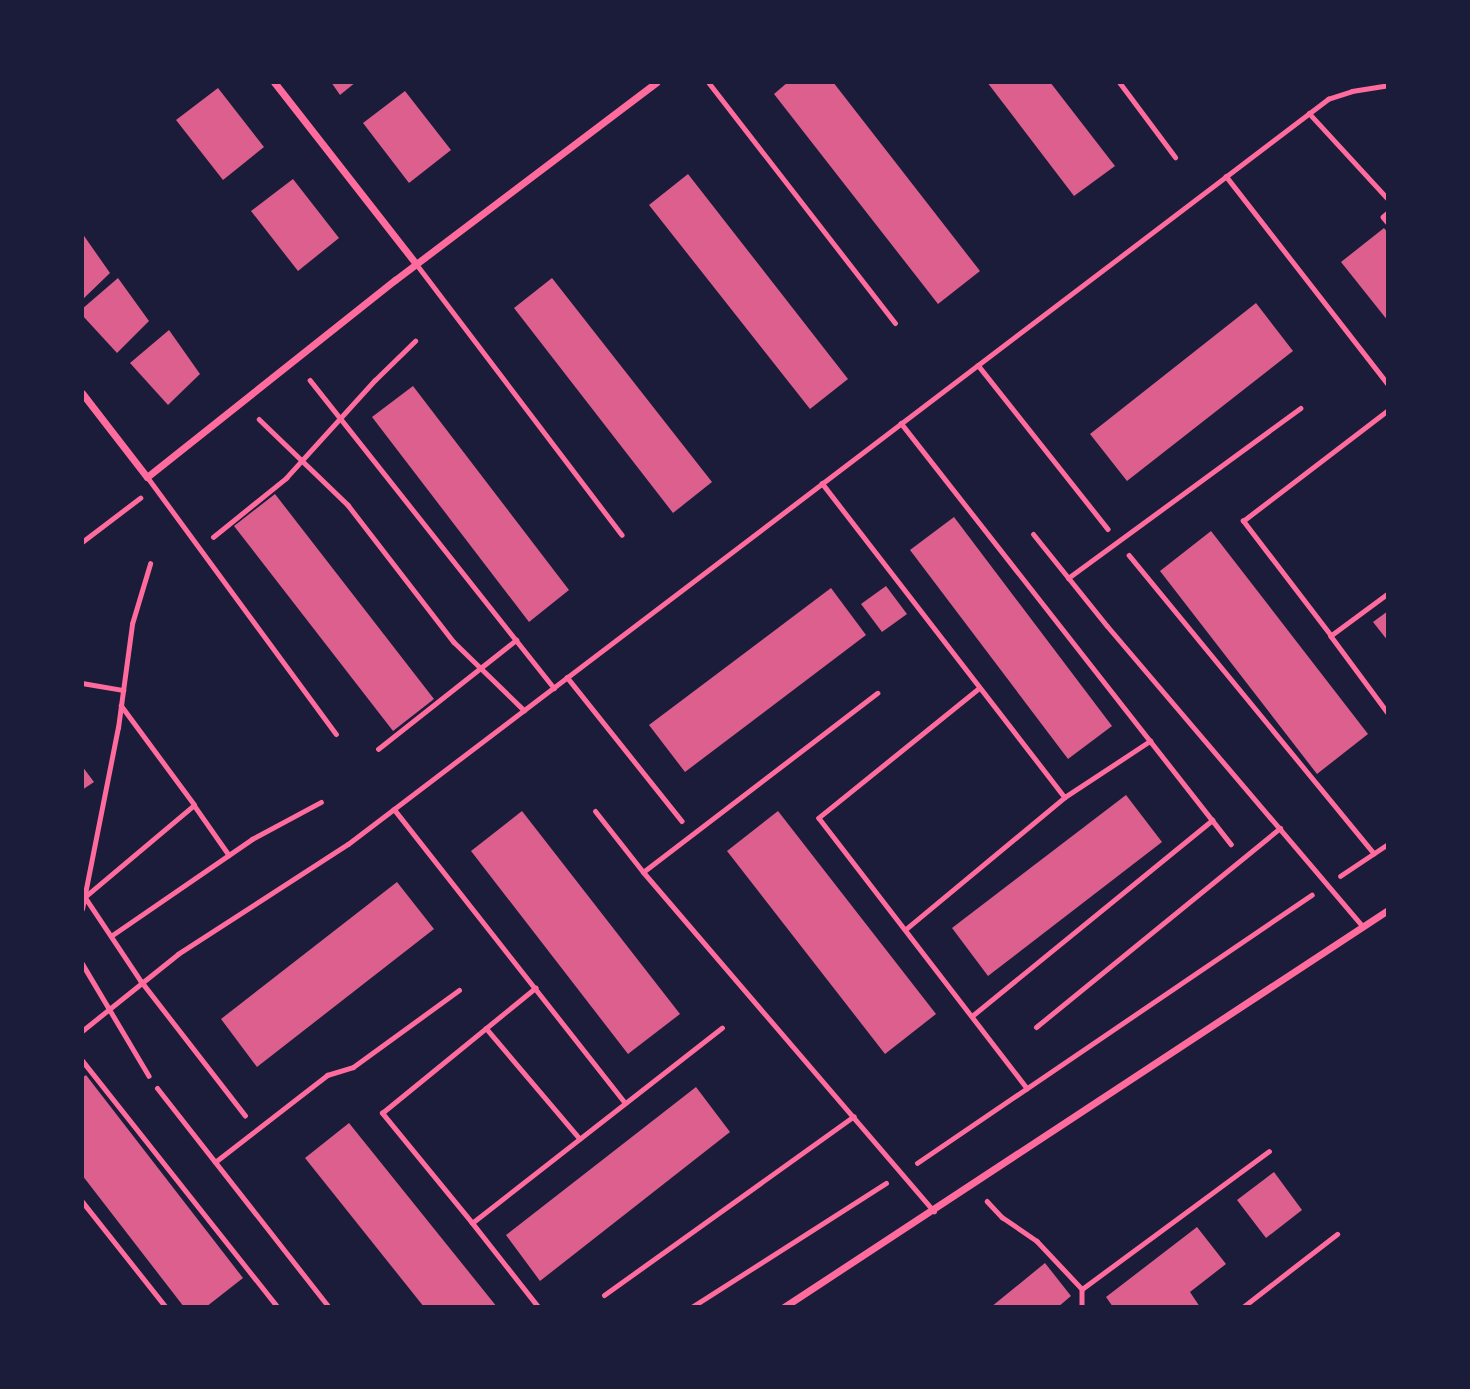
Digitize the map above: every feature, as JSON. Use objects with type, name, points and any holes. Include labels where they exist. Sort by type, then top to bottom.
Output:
[{"type":"street","points":[[274,82],[416,264]]},
{"type":"street","points":[[82,394],[147,477],[416,264],[657,82]]},
{"type":"street","points":[[784,1307],[934,1211],[1388,910]]},
{"type":"lane","points":[[708,82],[895,323]]},
{"type":"lane","points":[[1119,82],[1175,157]]},
{"type":"lane","points":[[416,264],[622,535]]},
{"type":"lane","points":[[1068,578],[1300,408]]},
{"type":"lane","points":[[147,477],[336,734]]},
{"type":"lane","points":[[1033,534],[1329,883],[1363,927]]},
{"type":"lane","points":[[643,872],[877,693]]},
{"type":"lane","points":[[595,811],[643,872],[934,1211]]},
{"type":"lane","points":[[1036,1027],[1280,828]]},
{"type":"lane","points":[[215,1162],[327,1075],[353,1068],[459,990]]},
{"type":"lane","points":[[157,1088],[329,1307]]},
{"type":"lane","points":[[604,1295],[854,1116]]},
{"type":"path","points":[[82,1021],[85,1029],[141,981],[348,845],[1328,100],[1352,90],[1388,85]]},
{"type":"path","points":[[1310,113],[1388,199]]},
{"type":"path","points":[[1226,176],[1388,384]]},
{"type":"path","points":[[1388,213],[1383,218],[1388,223]]},
{"type":"path","points":[[212,538],[286,478],[375,380],[415,341]]},
{"type":"path","points":[[978,365],[1374,853]]},
{"type":"path","points":[[310,380],[554,688]]},
{"type":"path","points":[[1388,410],[1242,521],[1388,713]]},
{"type":"path","points":[[259,419],[348,505],[454,642],[524,710]]},
{"type":"path","points":[[901,424],[1236,851]]},
{"type":"path","points":[[822,484],[1065,797]]},
{"type":"path","points":[[82,542],[146,493]]},
{"type":"path","points":[[82,909],[121,705],[132,624],[150,564]]},
{"type":"path","points":[[1331,636],[1388,594]]},
{"type":"path","points":[[378,749],[516,640]]},
{"type":"path","points":[[567,677],[685,824]]},
{"type":"path","points":[[82,684],[123,690]]},
{"type":"path","points":[[980,688],[818,818],[1027,1088]]},
{"type":"path","points":[[121,705],[229,855]]},
{"type":"path","points":[[906,929],[1065,797],[1150,741]]},
{"type":"path","points":[[111,936],[229,855],[321,802]]},
{"type":"path","points":[[85,897],[194,805]]},
{"type":"path","points":[[394,809],[625,1103]]},
{"type":"path","points":[[972,1016],[1212,820]]},
{"type":"path","points":[[692,1307],[902,1173],[1388,844]]},
{"type":"path","points":[[85,897],[141,981],[245,1115]]},
{"type":"path","points":[[82,963],[111,1007],[157,1088]]},
{"type":"path","points":[[82,980],[89,974]]},
{"type":"path","points":[[535,988],[382,1113],[538,1307]]},
{"type":"path","points":[[486,1028],[580,1139]]},
{"type":"path","points":[[472,1223],[722,1028]]},
{"type":"path","points":[[82,1060],[278,1307]]},
{"type":"path","points":[[1082,1289],[1269,1151]]},
{"type":"path","points":[[987,1200],[1002,1217],[1037,1241],[1082,1289],[1082,1307]]},
{"type":"path","points":[[82,1201],[166,1307]]},
{"type":"path","points":[[1242,1307],[1337,1234]]},
{"type":"path","points":[[1251,1300],[1256,1307]]},
{"type":"building","points":[[331,82],[356,82],[340,95]]},
{"type":"building","points":[[788,82],[833,82],[980,271],[938,304],[774,94]]},
{"type":"building","points":[[987,82],[1050,82],[1115,166],[1074,196]]},
{"type":"building","points":[[218,88],[264,147],[223,180],[176,120]]},
{"type":"building","points":[[405,91],[451,150],[409,183],[363,123]]},
{"type":"building","points":[[688,174],[848,379],[810,409],[649,205]]},
{"type":"building","points":[[293,179],[339,238],[298,271],[251,211]]},
{"type":"building","points":[[1384,228],[1388,233],[1388,321],[1341,262]]},
{"type":"building","points":[[82,233],[110,273],[82,300]]},
{"type":"building","points":[[118,278],[149,321],[117,353],[82,315],[82,309]]},
{"type":"building","points":[[552,278],[712,482],[673,513],[514,308]]},
{"type":"building","points":[[1256,303],[1293,351],[1127,481],[1090,434]]},
{"type":"building","points":[[169,330],[200,374],[168,405],[130,363]]},
{"type":"building","points":[[413,386],[569,590],[529,622],[372,417]]},
{"type":"building","points":[[275,494],[434,699],[393,731],[234,526]]},
{"type":"building","points":[[954,517],[1112,726],[1068,759],[910,550]]},
{"type":"building","points":[[1211,531],[1368,734],[1317,774],[1160,571]]},
{"type":"building","points":[[886,586],[907,614],[882,632],[861,604]]},
{"type":"building","points":[[831,588],[866,635],[685,772],[649,725]]},
{"type":"building","points":[[1388,611],[1388,641],[1373,622]]},
{"type":"building","points":[[82,766],[94,782],[82,790]]},
{"type":"building","points":[[1126,795],[1162,842],[988,976],[952,928]]},
{"type":"building","points":[[522,811],[680,1014],[628,1054],[471,851]]},
{"type":"building","points":[[778,811],[936,1014],[885,1054],[727,851]]},
{"type":"building","points":[[397,882],[434,929],[257,1067],[221,1019]]},
{"type":"building","points":[[86,1075],[243,1278],[206,1307],[184,1307],[82,1175],[82,1078]]},
{"type":"building","points":[[696,1087],[730,1132],[540,1281],[506,1235]]},
{"type":"building","points":[[349,1123],[497,1307],[424,1307],[305,1158]]},
{"type":"building","points":[[1274,1172],[1302,1210],[1266,1238],[1237,1200]]},
{"type":"building","points":[[1197,1227],[1226,1264],[1190,1292],[1200,1307],[1113,1307],[1106,1297]]},
{"type":"building","points":[[1045,1263],[1071,1296],[1058,1307],[991,1307]]}]
